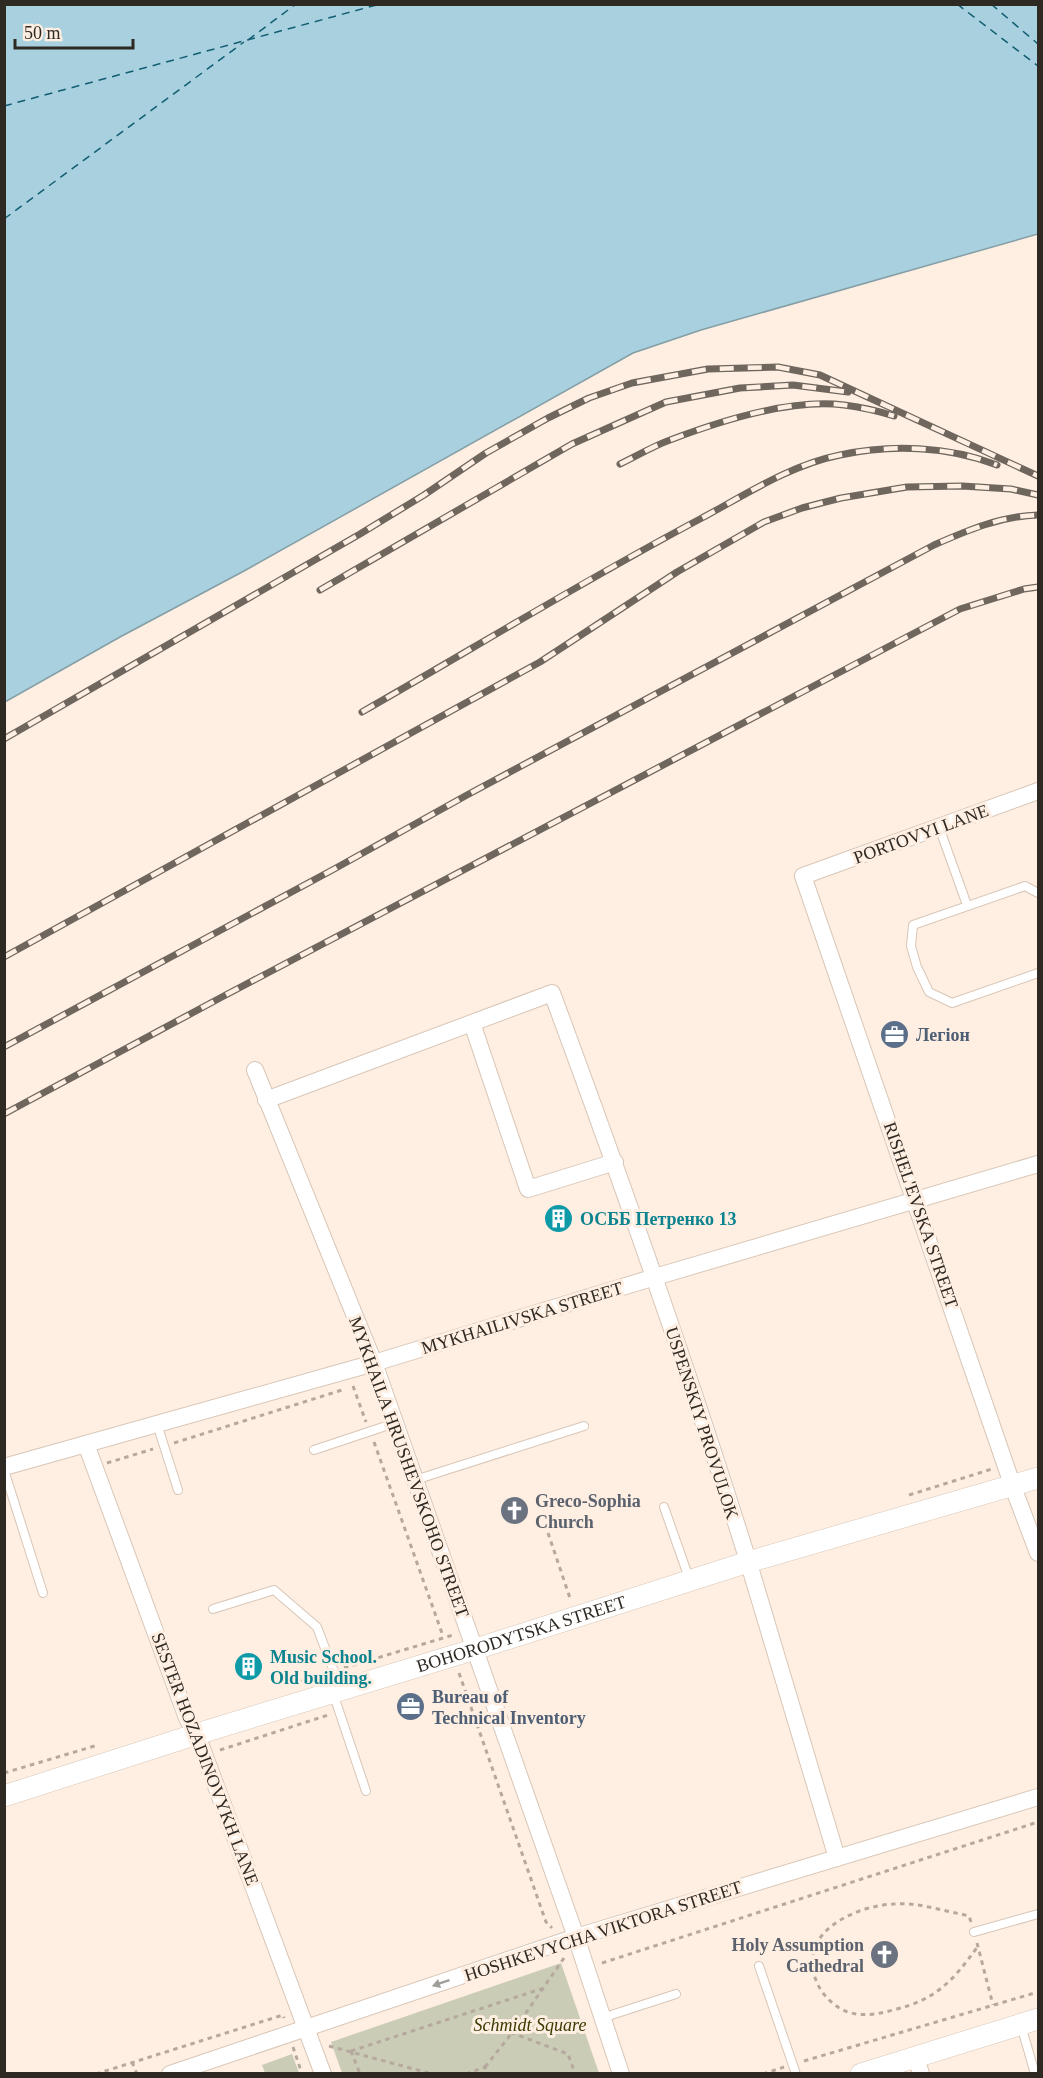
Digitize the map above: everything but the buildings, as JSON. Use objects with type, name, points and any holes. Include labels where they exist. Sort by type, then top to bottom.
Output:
[{"type":"street","name":"PORTOVYI LANE","points":[[803,876],[1038,791]]},
{"type":"street","name":"RISHEL'EVSKA STREET","points":[[803,876],[1038,1553]]},
{"type":"street","name":"USPENSKIY PROVULOK","points":[[472,1023],[552,993],[655,1277],[748,1562],[837,1858]]},
{"type":"street","points":[[267,1100],[472,1023],[528,1189],[615,1162]]},
{"type":"street","name":"MYKHAILA HRUSHEVSKOHO STREET","points":[[255,1070],[374,1363],[475,1650],[570,1939],[603,2018],[621,2073]]},
{"type":"street","name":"MYKHAILIVSKA STREET","points":[[4,1469],[374,1363],[1038,1164]]},
{"type":"street","name":"SESTER HOZADINOVYKH LANE","points":[[86,1444],[187,1718],[197,1734],[323,2073]]},
{"type":"street","name":"BOHORODYTSKA STREET","points":[[4,1796],[197,1734],[475,1650],[748,1562],[1014,1487],[1038,1478]]},
{"type":"street","name":"HOSHKEVYCHA VIKTORA STREET","points":[[170,2073],[570,1939],[1038,1797]]},
{"type":"street","points":[[861,2073],[918,2065],[1030,2022]]},
{"type":"lane","points":[[939,827],[967,905]]},
{"type":"lane","points":[[1038,893],[1025,886],[914,925],[911,946],[929,992],[952,1004],[1038,973]]},
{"type":"lane","points":[[314,1450],[395,1423]]},
{"type":"lane","points":[[157,1424],[178,1490]]},
{"type":"lane","points":[[415,1480],[584,1426]]},
{"type":"lane","points":[[4,1469],[43,1593]]},
{"type":"lane","points":[[664,1507],[690,1581]]},
{"type":"lane","points":[[213,1609],[274,1590],[317,1627],[366,1791]]},
{"type":"lane","points":[[974,1932],[1038,1914]]},
{"type":"lane","points":[[759,1966],[794,2069]]},
{"type":"lane","points":[[603,2018],[676,1994]]},
{"type":"lane","points":[[1030,2022],[1035,2073]]},
{"type":"path","points":[[348,1370],[443,1636],[454,1656],[546,1922],[570,1939]]},
{"type":"path","points":[[94,1467],[343,1390]]},
{"type":"path","points":[[548,1533],[571,1600]]},
{"type":"path","points":[[601,1962],[1038,1822]]},
{"type":"path","points":[[978,1946],[961,1970],[940,1991],[915,2005],[879,2014],[865,2015],[849,2012],[834,2005],[820,1990],[814,1976],[813,1965],[818,1941],[832,1927],[855,1912],[879,1905],[897,1903],[969,1916],[978,1946],[993,2005]]},
{"type":"path","points":[[466,2073],[485,2067],[561,1963]]},
{"type":"path","points":[[351,2051],[544,1988]]},
{"type":"path","points":[[763,2073],[794,2069],[1038,1992]]},
{"type":"path","points":[[96,2073],[283,2015],[302,2073]]},
{"type":"path","points":[[512,2033],[568,2054],[575,2073]]},
{"type":"path","points":[[328,2045],[432,2073]]},
{"type":"path","points":[[351,2051],[360,2073]]},
{"type":"path","points":[[132,2062],[137,2073]]},
{"type":"path","points":[[485,2067],[487,2073]]},
{"type":"green space","name":"Schmidt Square","points":[[561,1963],[599,2073],[342,2073],[331,2042]]},
{"type":"green space","points":[[292,2054],[299,2073],[265,2073],[262,2065]]},
{"type":"water","points":[[5,4],[1038,5],[1038,234],[701,330],[633,353],[5,702]]},
{"type":"ferry route","points":[[248,40],[296,4]]},
{"type":"ferry route","points":[[4,106],[380,4]]},
{"type":"ferry route","points":[[957,4],[1038,66]]},
{"type":"ferry route","points":[[991,4],[1038,44]]},
{"type":"ferry route","points":[[4,219],[244,42]]},
{"type":"railway","points":[[4,739],[360,534],[424,495],[486,453],[589,398],[632,383],[708,369],[778,367],[820,375],[1038,476]]},
{"type":"railway","points":[[320,590],[572,444],[666,402],[740,388],[793,385],[848,392]]},
{"type":"railway","points":[[620,464],[657,445],[690,433],[733,419],[779,408],[801,405],[844,405],[894,416]]},
{"type":"railway","points":[[362,712],[614,566],[751,491],[803,466],[859,451],[899,448],[959,454],[997,465]]},
{"type":"railway","points":[[4,957],[540,662],[677,572],[764,522],[802,508],[841,498],[907,487],[962,486],[1011,489],[1038,495]]},
{"type":"railway","points":[[4,1047],[467,795],[934,545],[998,521],[1038,515]]},
{"type":"railway","points":[[4,1114],[960,609],[1024,589],[1038,587]]},
{"type":"place","name":"Легіон","points":[[895,1035]]},
{"type":"place","name":"ОСББ Петренко 13","points":[[559,1219]]},
{"type":"place","name":"Greco-Sophia Church","points":[[514,1511]]},
{"type":"place","name":"Music School. Old building.","points":[[249,1667]]},
{"type":"place","name":"Bureau of Technical Inventory","points":[[411,1707]]},
{"type":"place","name":"Holy Assumption Cathedral","points":[[885,1955]]}]
